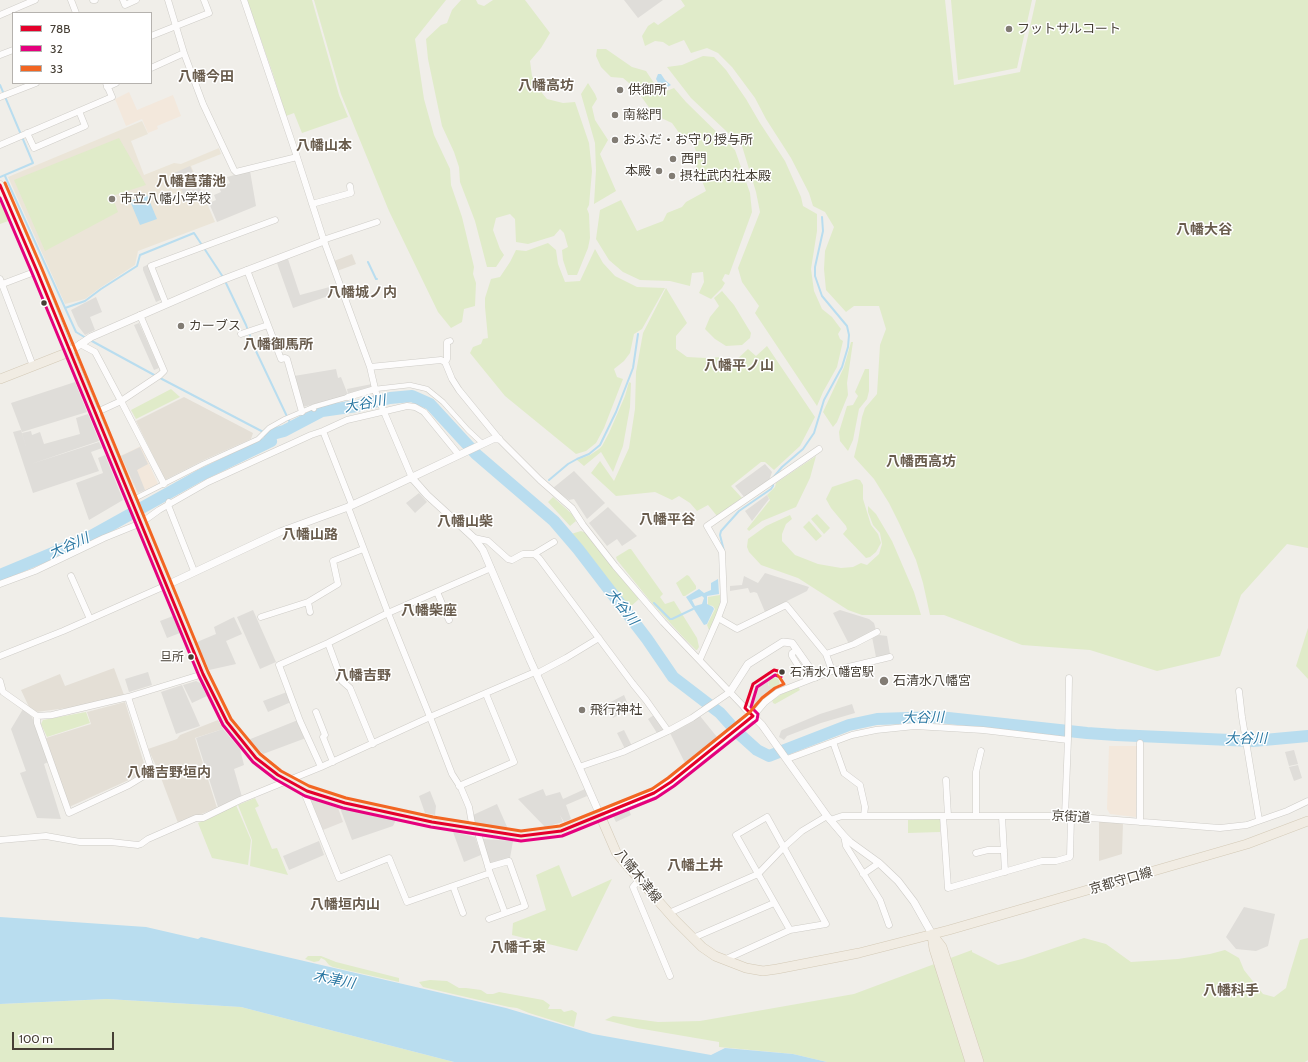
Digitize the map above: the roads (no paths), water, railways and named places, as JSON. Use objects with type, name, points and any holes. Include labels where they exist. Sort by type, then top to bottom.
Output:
[{"type":"main road","points":[[0,185],[95,413],[135,499],[141,522],[203,674],[227,722],[256,758],[289,781],[307,791],[345,803],[432,822],[521,836],[561,831],[600,815]]},
{"type":"main road","points":[[0,379],[70,352]]},
{"type":"main road","name":"八幡木津線","points":[[600,815],[616,852],[669,913],[693,938],[711,953],[724,960],[746,968],[763,971],[770,970],[859,953],[932,934]]},
{"type":"main road","name":"京都守口線","points":[[932,934],[1024,909],[1247,844],[1308,821]]},
{"type":"main road","points":[[932,934],[942,947],[940,955],[970,1062]]},
{"type":"main road","points":[[940,955],[979,1062]]},
{"type":"street","points":[[0,15],[35,0]]},
{"type":"street","points":[[71,0],[76,12]]},
{"type":"street","points":[[123,0],[125,5],[136,0]]},
{"type":"street","points":[[168,0],[184,53],[203,104],[234,170],[236,172],[297,157]]},
{"type":"street","points":[[152,36],[209,13],[204,0]]},
{"type":"street","points":[[244,0],[297,157],[323,241],[370,367],[376,391],[412,478],[427,495],[474,538],[483,550],[600,815],[654,792],[671,782],[754,716],[766,702],[778,692],[816,676],[890,657]]},
{"type":"street","points":[[0,55],[12,50]]},
{"type":"street","points":[[152,68],[184,53]]},
{"type":"street","points":[[1,97],[34,84]]},
{"type":"street","points":[[0,145],[112,97],[106,85]]},
{"type":"street","points":[[26,134],[34,148],[85,126],[79,111]]},
{"type":"street","points":[[312,204],[351,193],[350,186]]},
{"type":"street","points":[[166,304],[151,266],[275,220]]},
{"type":"street","points":[[70,352],[91,337],[223,279],[377,222]]},
{"type":"street","points":[[247,270],[281,359],[288,359],[302,412]]},
{"type":"street","points":[[33,366],[1,283],[37,271]]},
{"type":"street","points":[[95,413],[121,401],[152,381],[164,371],[140,315]]},
{"type":"street","points":[[246,332],[268,325]]},
{"type":"street","points":[[450,341],[447,342],[445,362],[458,390],[499,439],[540,480],[572,508],[583,525],[663,622],[754,716],[786,758],[828,818],[844,836],[879,863],[898,881],[920,911],[932,934]]},
{"type":"street","points":[[81,343],[95,352],[163,486]]},
{"type":"street","points":[[370,367],[441,360],[445,362]]},
{"type":"street","points":[[135,499],[163,486],[203,464],[258,439],[269,428],[294,415],[348,397],[410,385],[427,389],[443,402],[481,445]]},
{"type":"street","points":[[0,584],[35,571],[141,522],[168,504],[208,482],[347,420],[406,406],[414,407],[424,412],[460,454]]},
{"type":"street","points":[[323,431],[350,506],[363,549],[452,774],[460,786],[469,807],[475,829],[505,913]]},
{"type":"street","points":[[0,656],[90,619],[280,532],[350,506],[493,439],[499,439]]},
{"type":"street","points":[[700,659],[724,602],[722,552],[707,526],[819,449]]},
{"type":"street","points":[[168,504],[194,571]]},
{"type":"street","points":[[474,538],[488,541],[508,559],[512,560],[523,554],[534,554],[554,542]]},
{"type":"street","points":[[261,617],[308,602],[338,584],[333,561],[363,549]]},
{"type":"street","points":[[534,554],[539,558],[668,731]]},
{"type":"street","points":[[321,767],[300,721],[279,665],[328,643],[388,613],[491,568]]},
{"type":"street","points":[[71,576],[90,619]]},
{"type":"street","points":[[437,592],[449,620]]},
{"type":"street","points":[[308,602],[310,612]]},
{"type":"street","points":[[718,618],[737,628],[786,605],[826,654],[832,671]]},
{"type":"street","points":[[826,654],[854,644],[877,632]]},
{"type":"street","points":[[0,840],[46,836],[80,842],[111,842],[138,845],[196,818],[203,818],[240,800],[333,762],[430,717],[536,673],[566,658],[599,638]]},
{"type":"street","points":[[579,767],[623,752],[668,731],[699,714],[730,692],[748,664],[783,642],[792,643],[816,676]]},
{"type":"street","points":[[328,643],[342,681],[350,688],[372,744]]},
{"type":"street","points":[[797,650],[792,653],[792,656],[807,680]]},
{"type":"street","points":[[0,681],[3,692],[37,716],[52,715],[128,697],[203,674]]},
{"type":"street","points":[[946,780],[945,816],[948,888],[1042,861],[1056,861],[1070,857],[1068,816],[1069,678]]},
{"type":"street","points":[[1239,691],[1259,820]]},
{"type":"street","points":[[460,786],[514,762],[486,694]]},
{"type":"street","points":[[37,716],[37,723],[69,813],[129,785],[152,771],[128,697]]},
{"type":"street","points":[[316,712],[325,735],[323,737],[333,762]]},
{"type":"street","points":[[786,758],[852,735],[876,730],[915,726],[983,730],[1068,740]]},
{"type":"street","points":[[834,742],[844,773],[860,785],[865,807],[864,816]]},
{"type":"street","points":[[1140,743],[1140,822]]},
{"type":"street","points":[[976,816],[976,772],[981,751]]},
{"type":"street","points":[[307,791],[306,797],[339,878],[389,858],[407,902],[453,886],[510,860],[525,906],[489,919]]},
{"type":"street","name":"京街道","points":[[828,818],[842,816],[1068,816],[1220,828],[1247,825],[1287,811],[1308,801]]},
{"type":"street","points":[[1287,811],[1308,805]]},
{"type":"street","points":[[1002,816],[1005,872]]},
{"type":"street","points":[[724,960],[790,930],[826,924],[767,817],[736,835],[790,930]]},
{"type":"street","points":[[669,913],[758,874],[784,847],[802,832],[828,818]]},
{"type":"street","points":[[844,836],[846,846],[880,900],[889,924]]},
{"type":"street","points":[[976,853],[988,850],[1004,850]]},
{"type":"street","points":[[863,874],[879,863]]},
{"type":"street","points":[[639,880],[633,887],[670,976]]},
{"type":"street","points":[[453,886],[463,912]]},
{"type":"street","points":[[693,938],[774,903]]},
{"type":"water","points":[[658,74],[661,74],[671,85],[664,89],[661,88],[656,79]]},
{"type":"water","points":[[147,195],[157,219],[140,225],[130,201]]},
{"type":"water","points":[[718,579],[719,594],[707,596],[707,604],[714,609],[707,624],[704,625],[686,597],[699,589],[704,593],[711,590],[711,583]],"holes":[[[702,596],[704,598],[702,604],[695,606],[692,600]]]},
{"type":"water","name":"木津川","points":[[0,917],[146,927],[198,939],[201,937],[506,1008],[593,1034],[711,1055],[725,1048],[793,1054],[827,1062],[454,1062],[241,1007],[107,999],[0,1004]]},
{"type":"waterway","points":[[0,85],[33,163],[0,177]]},
{"type":"waterway","points":[[5,176],[76,332],[86,338]]},
{"type":"waterway","points":[[772,479],[782,467],[803,449],[814,433],[824,400],[842,367],[848,347],[849,335],[847,326],[822,296],[815,276],[815,267],[823,231],[822,217]]},
{"type":"waterway","points":[[65,308],[85,301],[137,266],[140,255],[194,233],[223,277]]},
{"type":"waterway","points":[[368,262],[377,279]]},
{"type":"waterway","points":[[225,281],[292,427]]},
{"type":"waterway","points":[[549,480],[568,464],[589,454],[600,445],[616,412],[633,368],[638,334]]},
{"type":"waterway","points":[[90,340],[156,376]]},
{"type":"waterway","points":[[160,378],[269,435]]},
{"type":"waterway","name":"大谷川","points":[[0,575],[84,540],[199,476],[271,441],[269,435],[284,431],[322,411],[357,406],[390,398],[412,396],[430,404],[476,454],[554,521],[578,549],[647,639],[673,677],[720,713],[737,732],[757,750],[769,756],[849,725],[877,719],[939,717],[1087,733],[1253,741],[1308,736]]},
{"type":"waterway","points":[[724,551],[720,535],[721,531],[739,511],[771,489],[773,483]]},
{"type":"waterway","points":[[654,603],[670,619],[693,609]]},
{"type":"place","name":"フットサルコート","points":[[1009,29]]},
{"type":"place","name":"供御所","points":[[620,90]]},
{"type":"place","name":"南総門","points":[[615,115]]},
{"type":"place","name":"おふだ・お守り授与所","points":[[615,140]]},
{"type":"place","name":"西門","points":[[673,159]]},
{"type":"place","name":"本殿","points":[[659,171]]},
{"type":"place","name":"摂社武内社本殿","points":[[672,176]]},
{"type":"place","name":"市立八幡小学校","points":[[112,199]]},
{"type":"place","name":"カーブス","points":[[181,326]]},
{"type":"place","name":"旦所","points":[[191,657]]},
{"type":"place","name":"石清水八幡宮駅","points":[[782,672]]},
{"type":"place","name":"石清水八幡宮","points":[[884,681]]},
{"type":"place","name":"飛行神社","points":[[582,710]]},
{"type":"district","name":"八幡今田","points":[[206,77]]},
{"type":"district","name":"八幡高坊","points":[[546,86]]},
{"type":"district","name":"八幡山本","points":[[324,146]]},
{"type":"district","name":"八幡菖蒲池","points":[[191,182]]},
{"type":"district","name":"八幡大谷","points":[[1204,230]]},
{"type":"district","name":"八幡城ノ内","points":[[362,293]]},
{"type":"district","name":"八幡御馬所","points":[[278,345]]},
{"type":"district","name":"八幡平ノ山","points":[[739,366]]},
{"type":"district","name":"八幡西高坊","points":[[921,462]]},
{"type":"district","name":"八幡平谷","points":[[667,520]]},
{"type":"district","name":"八幡山柴","points":[[465,522]]},
{"type":"district","name":"八幡山路","points":[[310,535]]},
{"type":"district","name":"八幡柴座","points":[[429,611]]},
{"type":"district","name":"八幡吉野","points":[[363,676]]},
{"type":"district","name":"八幡吉野垣内","points":[[169,773]]},
{"type":"district","name":"八幡土井","points":[[695,866]]},
{"type":"district","name":"八幡垣内山","points":[[345,905]]},
{"type":"district","name":"八幡千束","points":[[518,948]]},
{"type":"district","name":"八幡科手","points":[[1231,991]]}]
